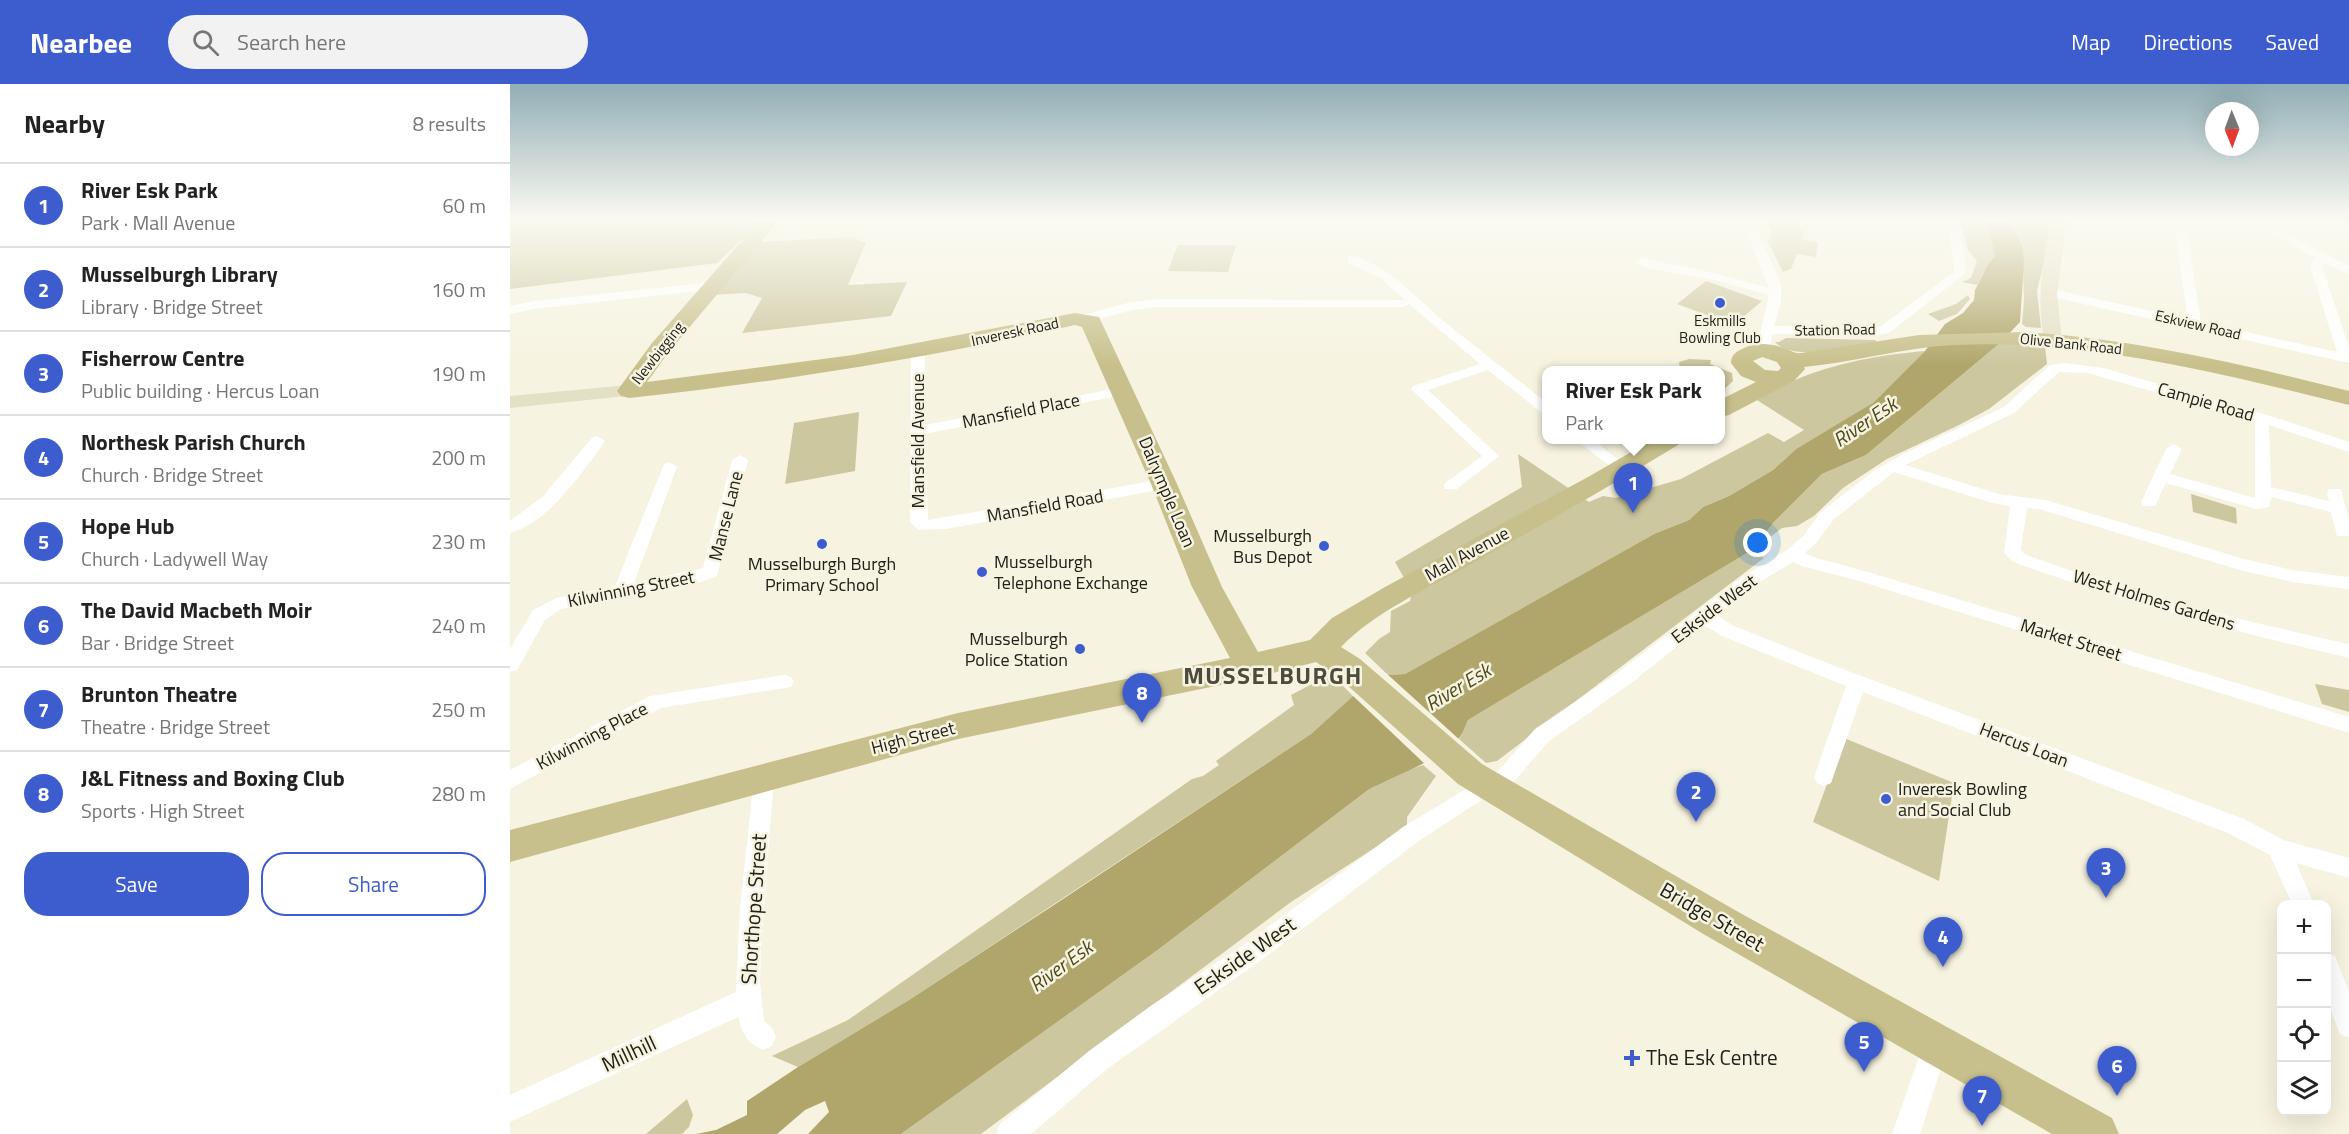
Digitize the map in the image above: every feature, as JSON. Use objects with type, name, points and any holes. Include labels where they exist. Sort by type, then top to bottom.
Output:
[{"type":"main road","name":"Newbigging","points":[[513,406],[629,391],[660,348],[728,268]]},
{"type":"main road","points":[[2052,268],[2048,292],[2049,320],[2053,339]]},
{"type":"main road","name":"Inveresk Road","points":[[629,391],[771,375],[918,352],[1084,319]]},
{"type":"main road","name":"Dalrymple Loan","points":[[1084,319],[1091,322],[1164,484],[1207,587],[1250,667]]},
{"type":"main road","name":"Olive Bank Road","points":[[1784,369],[1779,354],[1764,340],[1742,359],[1744,367],[1763,377],[1784,369],[1835,357],[1912,343],[1968,338],[2053,339],[2113,347],[2199,363],[2349,398]]},
{"type":"main road","name":"Olive Bank Road","points":[[1725,407],[1784,369]]},
{"type":"main road","name":"Olive Bank Road","points":[[1725,406],[1750,384],[1749,371]]},
{"type":"main road","name":"Mall Avenue","points":[[1320,649],[1343,626],[1355,618],[1663,444]]},
{"type":"main road","name":"High Street","points":[[510,846],[958,726],[1250,667],[1320,649]]},
{"type":"main road","name":"Bridge Street","points":[[1320,649],[1349,668],[1483,782],[1719,922],[2096,1134]]},
{"type":"street","points":[[1375,268],[1386,274],[1426,312],[1542,406]]},
{"type":"street","points":[[1662,268],[1712,276],[1751,288],[1776,292]]},
{"type":"street","points":[[1764,340],[1776,292],[1770,268]]},
{"type":"street","name":"Station Road","points":[[1764,340],[1884,330],[1960,273],[1959,268]]},
{"type":"street","points":[[2186,268],[2195,324]]},
{"type":"street","points":[[2317,268],[2347,359]]},
{"type":"street","points":[[510,310],[545,304],[713,286]]},
{"type":"street","name":"Eskview Road","points":[[2048,292],[2347,359]]},
{"type":"street","name":"Inveresk Road","points":[[1084,319],[1131,306],[1160,303],[1403,303]]},
{"type":"street","name":"Mansfield Avenue","points":[[918,352],[918,522],[925,526]]},
{"type":"street","points":[[1451,485],[1491,456],[1418,389],[1490,364]]},
{"type":"street","name":"Campie Road","points":[[2061,367],[2100,373],[2262,418],[2349,447]]},
{"type":"street","name":"Eskside West","points":[[1010,1134],[1098,1060],[1161,1014],[1256,951],[1411,834],[1476,793],[1483,782],[1542,735],[1623,679],[1744,584],[1793,554],[1810,539],[1828,515],[1892,466],[2000,415],[2035,387],[2051,370],[2061,367]]},
{"type":"street","name":"Mansfield Place","points":[[919,431],[1123,391]]},
{"type":"street","points":[[2161,476],[2256,504],[2263,503],[2262,418]]},
{"type":"street","points":[[510,528],[543,507],[597,441]]},
{"type":"street","points":[[1589,444],[1620,467]]},
{"type":"street","points":[[2149,502],[2174,449]]},
{"type":"street","name":"Manse Lane","points":[[711,572],[741,460]]},
{"type":"street","points":[[1892,466],[1998,500],[2040,504],[2243,565],[2292,576],[2349,583]]},
{"type":"street","points":[[622,592],[669,467]]},
{"type":"street","name":"Mansfield Road","points":[[925,526],[1164,484]]},
{"type":"street","points":[[2263,490],[2337,501],[2343,532]]},
{"type":"street","name":"West Holmes Gardens","points":[[2018,502],[2020,512],[2013,550],[2016,557],[2021,560],[2250,629],[2349,651]]},
{"type":"street","name":"Market Street","points":[[1793,554],[1808,562],[1872,579],[2349,724]]},
{"type":"street","name":"Kilwinning Street","points":[[510,665],[539,615],[556,604],[701,576],[711,572]]},
{"type":"street","name":"Hercus Loan","points":[[1702,615],[1728,631],[1857,683],[2236,826],[2278,848],[2349,868]]},
{"type":"street","name":"Kilwinning Place","points":[[510,780],[657,701],[784,682]]},
{"type":"street","points":[[1824,777],[1857,683]]},
{"type":"street","name":"Shorthope Street","points":[[763,1037],[753,1027],[749,999],[748,962],[764,777]]},
{"type":"street","points":[[2278,848],[2301,900]]},
{"type":"street","points":[[2331,977],[2349,1025]]},
{"type":"street","name":"Millhill","points":[[510,1109],[749,999]]},
{"type":"street","points":[[1905,1134],[1936,1043]]},
{"type":"shaded area","points":[[510,268],[677,268],[510,289]]},
{"type":"shaded area","points":[[733,268],[855,268],[848,285],[907,282],[891,316],[742,333],[762,298],[746,293],[711,295]]},
{"type":"shaded area","points":[[1169,268],[1229,268],[1228,272],[1168,271]]},
{"type":"shaded area","points":[[1781,268],[1791,268],[1791,269],[1783,272]]},
{"type":"shaded area","points":[[1975,268],[1986,268],[1977,285],[1962,282],[1971,278]]},
{"type":"shaded area","points":[[2023,268],[2043,268],[2037,291],[2041,328],[2026,327],[2022,324]]},
{"type":"shaded area","name":"Eskmills Bowling Club","points":[[1706,281],[1762,301],[1734,325],[1677,304]]},
{"type":"shaded area","points":[[1968,295],[1970,299],[1957,314],[1939,321],[1928,314],[1956,304]]},
{"type":"shaded area","points":[[1786,338],[1875,340],[1878,343],[1824,352],[1809,352],[1784,348],[1775,342]]},
{"type":"shaded area","points":[[2000,343],[2045,346],[2047,364],[1989,409],[1887,459],[1843,488],[1814,516],[1797,526],[1782,528],[1760,545],[1757,544],[1774,522],[1822,474],[1866,455]]},
{"type":"shaded area","points":[[1925,351],[1873,403],[1796,449],[1773,470],[1729,496],[1703,507],[1689,520],[1654,534],[1405,674],[1388,675],[1365,653],[1390,632],[1391,611],[1410,601],[1412,592],[1395,562],[1522,487],[1518,454],[1589,502],[1603,496],[1616,498],[1681,479],[1768,433],[1784,442],[1804,430],[1757,400],[1776,389],[1838,365],[1881,356]]},
{"type":"shaded area","points":[[1689,359],[1711,360],[1710,364],[1715,366],[1680,366],[1679,362]]},
{"type":"shaded area","points":[[1725,370],[1732,373],[1733,381],[1725,388]]},
{"type":"shaded area","points":[[859,412],[855,471],[785,484],[794,423]]},
{"type":"shaded area","points":[[2191,494],[2236,508],[2237,524],[2193,512]]},
{"type":"shaded area","points":[[1752,550],[1764,558],[1497,761],[1486,763],[1459,739],[1468,720]]},
{"type":"shaded area","points":[[1331,674],[1353,696],[1311,734],[909,1000],[798,1067],[772,1056],[848,1020],[1192,779],[1203,776],[1219,765],[1216,761],[1294,705],[1291,695]]},
{"type":"shaded area","points":[[2315,684],[2349,690],[2349,712],[2322,704]]},
{"type":"shaded area","name":"Inveresk Bowling and Social Club","points":[[1844,738],[1954,783],[1939,881],[1813,822]]},
{"type":"shaded area","points":[[1423,765],[1436,776],[1407,817],[1407,827],[1291,902],[981,1134],[901,1134],[1159,949],[1368,790],[1392,776]]},
{"type":"shaded area","points":[[687,1099],[693,1115],[689,1127],[682,1134],[646,1134]]},
{"type":"water","name":"River Esk","points":[[1986,268],[2024,268],[2020,322],[2000,343],[1866,455],[1822,474],[1774,522],[1752,550],[1468,720],[1463,732],[1452,746],[1417,767],[1368,790],[1159,949],[901,1134],[808,1134],[829,1112],[825,1101],[805,1110],[777,1134],[696,1134],[716,1130],[747,1115],[747,1101],[798,1067],[909,1000],[1311,734],[1353,696],[1388,675],[1405,674],[1654,534],[1689,520],[1703,507],[1729,496],[1773,470],[1796,449],[1873,403],[1925,351],[1945,324],[1963,313],[1974,300],[1975,290]]},
{"type":"pier","points":[[1386,673],[1461,741],[1427,766],[1351,694]]},
{"type":"place","name":"Eskmills Bowling Club","points":[[1720,303]]},
{"type":"place","name":"River Esk Park","points":[[1633,513]]},
{"type":"place","name":"Musselburgh Burgh Primary School","points":[[822,544]]},
{"type":"place","name":"Musselburgh Bus Depot","points":[[1324,546]]},
{"type":"place","name":"Musselburgh Telephone Exchange","points":[[982,572]]},
{"type":"place","name":"Musselburgh Police Station","points":[[1080,649]]},
{"type":"place","name":"J&L Fitness and Boxing Club","points":[[1142,723]]},
{"type":"place","name":"Inveresk Bowling and Social Club","points":[[1886,799]]},
{"type":"place","name":"Musselburgh Library","points":[[1696,822]]},
{"type":"place","name":"Fisherrow Centre","points":[[2106,898]]},
{"type":"place","name":"Northesk Parish Church","points":[[1943,967]]},
{"type":"place","name":"The Esk Centre","points":[[1632,1058]]},
{"type":"place","name":"Hope Hub","points":[[1864,1072]]},
{"type":"place","name":"The David Macbeth Moir","points":[[2117,1096]]},
{"type":"place","name":"Brunton Theatre","points":[[1982,1126]]},
{"type":"district","name":"MUSSELBURGH","points":[[1273,676]]}]
